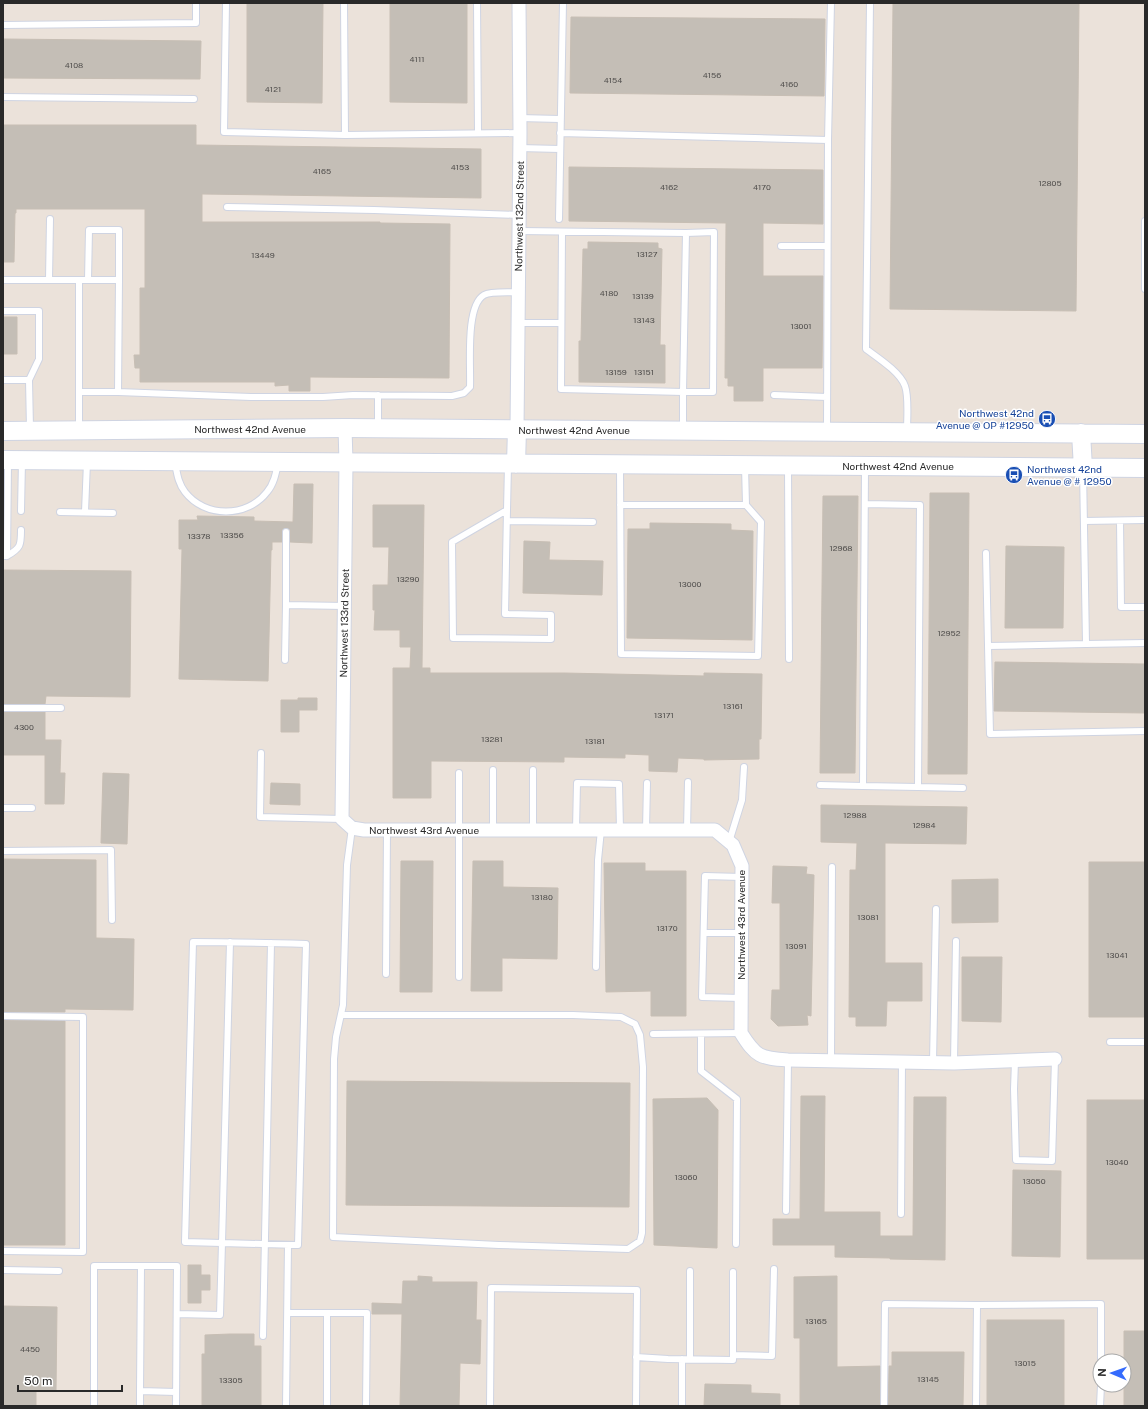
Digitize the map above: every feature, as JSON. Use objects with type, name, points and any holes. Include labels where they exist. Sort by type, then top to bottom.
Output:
[{"type":"main road","name":"Northwest 42nd Avenue","points":[[3,430],[378,428],[1145,434]]},
{"type":"main road","points":[[512,464],[516,429]]},
{"type":"main road","points":[[1081,433],[1083,468]]},
{"type":"main road","name":"Northwest 42nd Avenue","points":[[11,460],[1145,468]]},
{"type":"street","name":"Northwest 132nd Street","points":[[516,429],[520,133],[519,3]]},
{"type":"street","name":"Northwest 133rd Street","points":[[342,818],[345,606],[345,428]]},
{"type":"street","points":[[342,818],[352,828]]},
{"type":"street","name":"Northwest 43rd Avenue","points":[[352,828],[364,830],[715,830],[733,845],[742,866],[741,1033]]},
{"type":"street","points":[[741,1033],[751,1049],[766,1058],[788,1060],[954,1063],[1055,1060]]},
{"type":"lane","points":[[3,25],[196,22],[196,3]]},
{"type":"lane","points":[[226,3],[224,132],[345,135],[520,133]]},
{"type":"lane","points":[[344,3],[345,135]]},
{"type":"lane","points":[[477,3],[478,133]]},
{"type":"lane","points":[[559,219],[563,3]]},
{"type":"lane","points":[[827,432],[827,246],[831,3]]},
{"type":"lane","points":[[870,3],[866,349],[891,368],[901,378],[906,386],[907,432]]},
{"type":"lane","points":[[3,97],[194,99]]},
{"type":"lane","points":[[519,118],[560,119]]},
{"type":"lane","points":[[560,133],[828,140]]},
{"type":"lane","points":[[519,148],[560,149]]},
{"type":"lane","points":[[227,207],[519,215]]},
{"type":"lane","points":[[49,280],[50,219]]},
{"type":"lane","points":[[1145,220],[1145,289]]},
{"type":"lane","points":[[88,280],[89,230],[119,230],[118,392]]},
{"type":"lane","points":[[519,231],[714,232],[713,392],[561,389],[562,232]]},
{"type":"lane","points":[[683,431],[686,233]]},
{"type":"lane","points":[[781,246],[827,246]]},
{"type":"lane","points":[[3,280],[119,280]]},
{"type":"lane","points":[[79,280],[79,430]]},
{"type":"lane","points":[[79,392],[251,397],[323,397],[353,395],[452,396],[464,393],[470,387],[472,316],[476,302],[485,294],[518,292]]},
{"type":"lane","points":[[3,311],[40,312],[39,358],[28,380],[30,430]]},
{"type":"lane","points":[[518,323],[561,323]]},
{"type":"lane","points":[[3,380],[28,380]]},
{"type":"lane","points":[[378,395],[378,428]]},
{"type":"lane","points":[[774,395],[827,397]]},
{"type":"lane","points":[[11,460],[5,480],[5,556],[17,550],[21,543],[21,530]]},
{"type":"lane","points":[[11,460],[21,511]]},
{"type":"lane","points":[[85,512],[87,461]]},
{"type":"lane","points":[[175,461],[177,477],[185,491],[196,503],[210,510],[226,512],[242,510],[256,503],[268,492],[275,478],[278,462]]},
{"type":"lane","points":[[507,510],[452,542],[453,638],[551,640],[551,615],[505,614],[507,510],[512,464]]},
{"type":"lane","points":[[620,465],[622,654],[758,656],[761,522],[746,504],[745,465]]},
{"type":"lane","points":[[788,466],[789,659]]},
{"type":"lane","points":[[863,786],[865,466]]},
{"type":"lane","points":[[1083,468],[1086,644]]},
{"type":"lane","points":[[620,505],[746,504]]},
{"type":"lane","points":[[865,504],[920,505],[918,787]]},
{"type":"lane","points":[[60,512],[113,512]]},
{"type":"lane","points":[[1084,521],[1145,520]]},
{"type":"lane","points":[[507,521],[593,522]]},
{"type":"lane","points":[[1120,521],[1121,607],[1145,607]]},
{"type":"lane","points":[[285,660],[286,532]]},
{"type":"lane","points":[[986,553],[990,734],[1145,731]]},
{"type":"lane","points":[[286,605],[345,606]]},
{"type":"lane","points":[[988,646],[1145,643]]},
{"type":"lane","points":[[3,708],[61,708]]},
{"type":"lane","points":[[261,753],[260,816],[342,818]]},
{"type":"lane","points":[[729,842],[742,800],[744,767]]},
{"type":"lane","points":[[493,770],[493,830]]},
{"type":"lane","points":[[533,770],[533,830]]},
{"type":"lane","points":[[459,773],[459,977]]},
{"type":"lane","points":[[646,830],[647,782]]},
{"type":"lane","points":[[688,782],[688,830]]},
{"type":"lane","points":[[576,830],[577,783],[619,784],[620,830]]},
{"type":"lane","points":[[820,785],[963,788]]},
{"type":"lane","points":[[3,808],[32,808]]},
{"type":"lane","points":[[341,1015],[573,1015],[621,1017],[635,1024],[640,1035],[643,1067],[642,1233],[640,1241],[628,1249],[499,1245],[333,1237],[334,1058],[341,1015],[343,1005],[347,865],[352,828]]},
{"type":"lane","points":[[386,974],[387,830]]},
{"type":"lane","points":[[596,967],[598,860],[601,830]]},
{"type":"lane","points":[[3,851],[111,850],[112,920]]},
{"type":"lane","points":[[831,1060],[832,867]]},
{"type":"lane","points":[[741,998],[702,997],[705,876],[742,877]]},
{"type":"lane","points":[[933,1062],[936,909]]},
{"type":"lane","points":[[704,933],[741,934]]},
{"type":"lane","points":[[954,1063],[956,941]]},
{"type":"lane","points":[[193,942],[230,942],[306,944],[298,1245],[185,1242],[193,942]]},
{"type":"lane","points":[[177,1314],[220,1315],[230,942]]},
{"type":"lane","points":[[263,1336],[271,943]]},
{"type":"lane","points":[[3,1016],[83,1016],[83,1252],[3,1252]]},
{"type":"lane","points":[[653,1034],[741,1033]]},
{"type":"lane","points":[[701,1034],[701,1071],[737,1099],[736,1244]]},
{"type":"lane","points":[[1110,1042],[1145,1042]]},
{"type":"lane","points":[[786,1211],[788,1060]]},
{"type":"lane","points":[[1015,1061],[1014,1089],[1016,1160],[1052,1161],[1055,1060]]},
{"type":"lane","points":[[901,1214],[902,1061]]},
{"type":"lane","points":[[286,1406],[288,1245]]},
{"type":"lane","points":[[94,1406],[94,1266],[177,1266],[176,1406]]},
{"type":"lane","points":[[140,1406],[141,1266]]},
{"type":"lane","points":[[733,1355],[772,1356],[774,1269]]},
{"type":"lane","points":[[3,1270],[59,1271]]},
{"type":"lane","points":[[690,1271],[690,1359]]},
{"type":"lane","points":[[636,1357],[732,1360],[733,1272]]},
{"type":"lane","points":[[490,1406],[491,1288],[637,1290],[636,1406]]},
{"type":"lane","points":[[884,1406],[885,1304],[1101,1304],[1101,1353]]},
{"type":"lane","points":[[976,1406],[977,1304]]},
{"type":"lane","points":[[288,1313],[367,1313],[366,1406]]},
{"type":"lane","points":[[326,1406],[327,1313]]},
{"type":"lane","points":[[682,1359],[682,1406]]},
{"type":"lane","points":[[140,1391],[176,1392]]},
{"type":"lane","points":[[1100,1393],[1100,1406]]},
{"type":"building","points":[[247,3],[323,3],[322,103],[247,102]]},
{"type":"building","points":[[390,3],[467,3],[467,103],[390,102]]},
{"type":"building","points":[[893,3],[1079,3],[1076,311],[890,309]]},
{"type":"building","points":[[571,17],[825,19],[824,96],[570,93]]},
{"type":"building","points":[[3,39],[201,41],[200,79],[3,78]]},
{"type":"building","points":[[3,125],[196,125],[196,145],[481,149],[481,198],[202,194],[202,222],[380,222],[450,224],[449,378],[310,377],[310,391],[289,391],[289,385],[275,386],[275,382],[140,382],[140,368],[135,368],[134,355],[140,355],[140,288],[145,288],[145,209],[16,209],[14,262],[3,262]]},
{"type":"building","points":[[569,167],[823,170],[823,224],[763,223],[763,276],[823,276],[822,368],[763,368],[763,401],[734,401],[734,386],[728,386],[728,378],[725,378],[726,223],[569,221]]},
{"type":"building","points":[[588,242],[658,243],[658,248],[662,249],[660,345],[665,345],[665,383],[579,382],[579,341],[581,341],[583,249],[588,249]]},
{"type":"building","points":[[3,317],[17,317],[17,354],[3,354]]},
{"type":"building","points":[[294,484],[313,484],[312,543],[290,542],[290,530],[286,528],[282,530],[282,542],[272,542],[268,681],[179,679],[182,549],[179,549],[179,520],[198,520],[197,516],[254,517],[254,521],[293,522]]},
{"type":"building","points":[[930,493],[969,493],[967,774],[928,774]]},
{"type":"building","points":[[823,496],[858,496],[855,773],[820,773]]},
{"type":"building","points":[[373,505],[424,505],[422,668],[430,668],[430,673],[564,673],[704,676],[704,673],[762,674],[761,739],[759,739],[759,759],[704,760],[678,758],[677,772],[649,771],[649,755],[625,754],[625,758],[564,757],[564,762],[431,761],[431,798],[393,798],[393,668],[410,668],[411,647],[400,647],[400,630],[374,630],[375,610],[373,610],[373,585],[388,585],[389,547],[373,547]]},
{"type":"building","points":[[650,523],[731,524],[731,530],[753,531],[752,640],[627,638],[628,529],[650,529]]},
{"type":"building","points":[[524,541],[550,542],[549,560],[603,561],[602,595],[523,593]]},
{"type":"building","points":[[1006,546],[1064,547],[1063,628],[1005,628]]},
{"type":"building","points":[[3,570],[131,571],[130,697],[46,696],[45,704],[3,704]]},
{"type":"building","points":[[995,662],[1145,664],[1145,713],[994,711]]},
{"type":"building","points":[[298,698],[317,698],[317,710],[299,710],[299,732],[281,732],[281,700],[298,700]]},
{"type":"building","points":[[3,712],[45,712],[45,740],[61,740],[60,773],[65,773],[64,804],[45,804],[45,755],[3,755]]},
{"type":"building","points":[[103,773],[129,774],[127,844],[101,843]]},
{"type":"building","points":[[271,783],[300,784],[300,805],[270,804]]},
{"type":"building","points":[[821,805],[967,807],[966,844],[885,843],[885,963],[922,963],[922,1001],[887,1001],[886,1026],[856,1026],[856,1017],[849,1017],[850,870],[856,870],[857,843],[821,842]]},
{"type":"building","points":[[3,859],[96,860],[96,938],[134,939],[133,1010],[65,1009],[65,1012],[3,1012]]},
{"type":"building","points":[[401,861],[433,861],[432,992],[400,992]]},
{"type":"building","points":[[473,861],[503,861],[503,887],[558,888],[557,959],[502,958],[502,991],[471,991]]},
{"type":"building","points":[[1089,862],[1145,862],[1145,1017],[1089,1017]]},
{"type":"building","points":[[604,863],[645,863],[645,871],[686,871],[686,1016],[651,1016],[651,991],[606,992]]},
{"type":"building","points":[[773,866],[807,867],[806,874],[814,875],[811,1016],[807,1015],[808,1025],[778,1026],[771,1019],[772,990],[780,990],[780,903],[772,903]]},
{"type":"building","points":[[998,879],[998,922],[952,923],[952,880]]},
{"type":"building","points":[[962,957],[1002,957],[1001,1022],[962,1021]]},
{"type":"building","points":[[3,1020],[65,1021],[65,1245],[3,1245]]},
{"type":"building","points":[[347,1081],[630,1083],[629,1207],[346,1205]]},
{"type":"building","points":[[801,1096],[825,1096],[824,1212],[880,1212],[880,1236],[913,1236],[914,1097],[946,1097],[945,1260],[835,1257],[835,1245],[773,1245],[773,1219],[800,1219]]},
{"type":"building","points":[[707,1098],[718,1110],[717,1248],[654,1245],[653,1099]]},
{"type":"building","points":[[1087,1100],[1145,1100],[1145,1259],[1087,1259]]},
{"type":"building","points":[[1013,1170],[1061,1171],[1060,1257],[1012,1256]]},
{"type":"building","points":[[188,1265],[201,1265],[201,1275],[210,1275],[210,1290],[201,1290],[201,1303],[188,1303]]},
{"type":"building","points":[[418,1276],[432,1277],[432,1282],[477,1282],[476,1320],[481,1320],[480,1364],[460,1363],[459,1406],[400,1406],[402,1314],[372,1314],[372,1303],[402,1304],[403,1281],[418,1281]]},
{"type":"building","points":[[837,1276],[837,1367],[880,1366],[880,1406],[800,1406],[800,1338],[794,1338],[794,1277]]},
{"type":"building","points":[[3,1306],[57,1307],[56,1391],[36,1390],[36,1406],[3,1406]]},
{"type":"building","points":[[987,1320],[1064,1320],[1064,1406],[987,1406]]},
{"type":"building","points":[[1124,1331],[1145,1331],[1145,1406],[1124,1406],[1124,1393],[1132,1393],[1132,1353],[1124,1353]]},
{"type":"building","points":[[254,1334],[254,1346],[261,1346],[261,1406],[202,1406],[202,1354],[205,1354],[205,1335]]},
{"type":"building","points":[[892,1352],[964,1352],[963,1406],[888,1406],[889,1366],[892,1366]]},
{"type":"building","points":[[705,1384],[751,1385],[751,1393],[780,1394],[780,1406],[704,1406]]},
{"type":"place","name":"Northwest 42nd Avenue @ OP #12950","points":[[1047,419]]},
{"type":"place","name":"Northwest 42nd Avenue @ # 12950","points":[[1014,475]]}]
